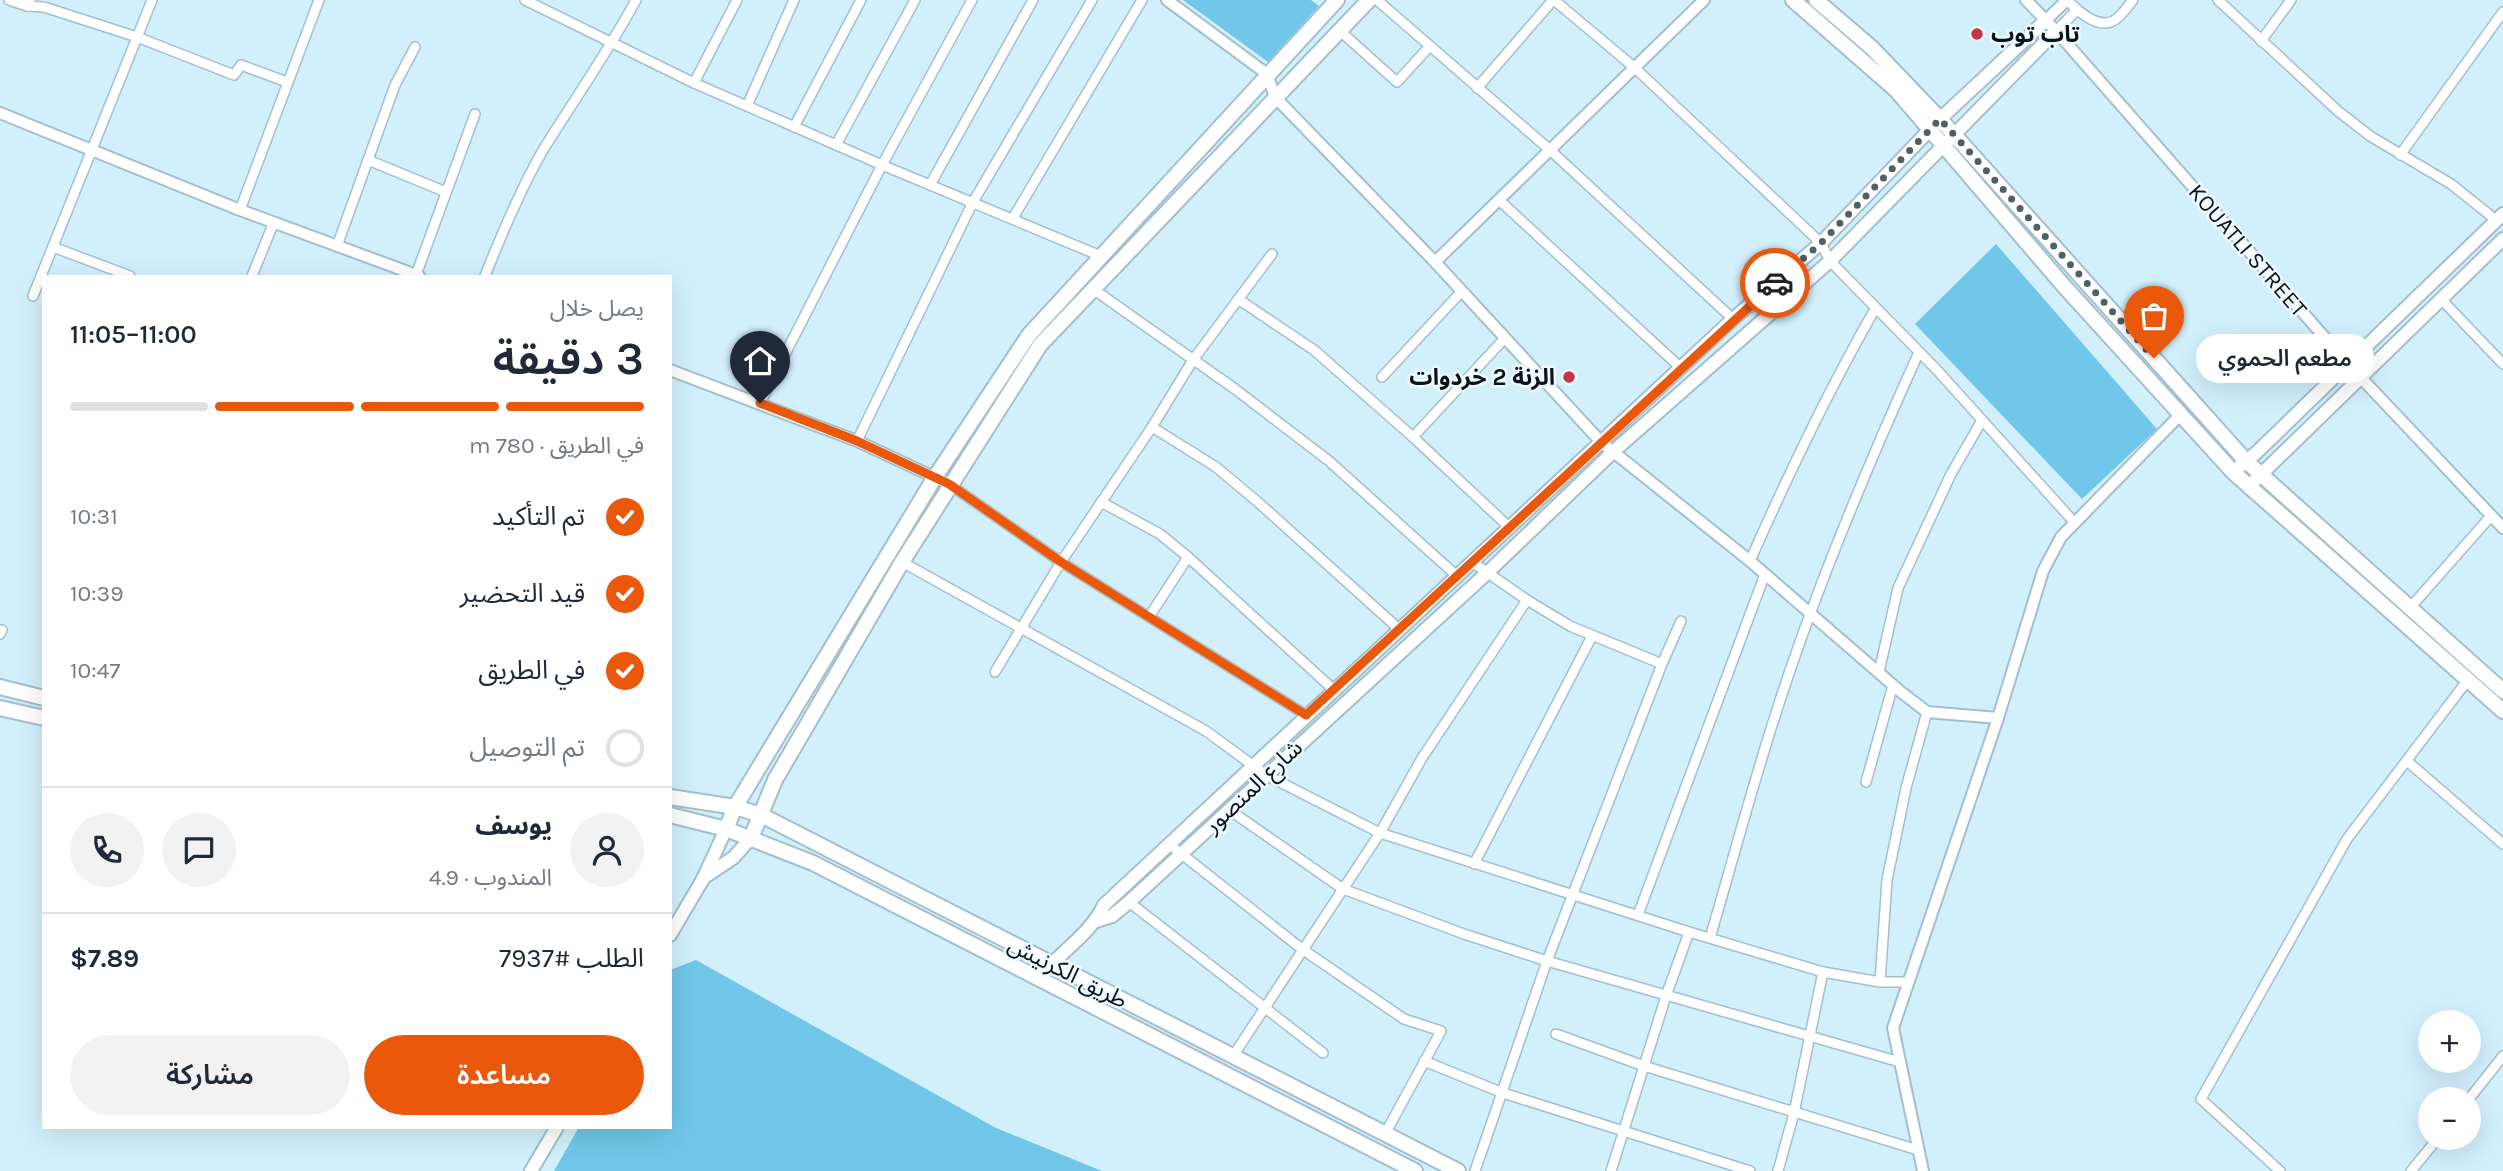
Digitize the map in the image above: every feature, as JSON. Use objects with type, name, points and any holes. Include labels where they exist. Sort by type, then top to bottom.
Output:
[{"type":"main road","points":[[672,932],[703,878],[735,807],[935,477],[1029,335],[1337,0]]},
{"type":"main road","points":[[703,878],[733,858],[751,838],[775,780],[902,562],[949,484],[1040,345],[1369,0]]},
{"type":"main road","points":[[1793,0],[1935,125]]},
{"type":"main road","points":[[1816,0],[1872,48],[1935,125],[2246,461],[2503,691]]},
{"type":"main road","name":"شارع المنصور","points":[[1040,978],[1051,963],[1096,921],[1104,905],[1733,319],[1821,243],[1935,125],[2046,20]]},
{"type":"main road","name":"شارع المنصور","points":[[1096,921],[1112,916],[1129,902],[1487,573],[1614,452],[1830,261],[2056,31]]},
{"type":"main road","points":[[1948,139],[2063,285],[2233,472],[2503,711]]},
{"type":"main road","points":[[2233,472],[2500,217]]},
{"type":"main road","points":[[2248,486],[2503,239]]},
{"type":"main road","points":[[0,687],[42,698]]},
{"type":"main road","points":[[0,708],[42,718]]},
{"type":"main road","name":"طريق الكرنيش","points":[[672,797],[735,807],[761,815],[1458,1171]]},
{"type":"main road","name":"طريق الكرنيش","points":[[672,815],[726,828],[813,863],[1415,1171]]},
{"type":"main road","points":[[958,937],[969,921]]},
{"type":"main road","points":[[531,1171],[556,1129]]},
{"type":"street","points":[[9,0],[44,7],[137,37],[234,75],[241,65],[287,82]]},
{"type":"street","points":[[33,296],[152,0]]},
{"type":"street","points":[[240,210],[318,0]]},
{"type":"street","points":[[525,0],[694,83],[930,185],[1102,254],[1111,271]]},
{"type":"street","points":[[485,275],[508,219],[543,151],[612,44],[636,0]]},
{"type":"street","points":[[694,83],[737,0]]},
{"type":"street","points":[[747,106],[794,0]]},
{"type":"street","points":[[794,127],[861,0]]},
{"type":"street","points":[[836,145],[915,0]]},
{"type":"street","points":[[760,403],[972,0]]},
{"type":"street","points":[[930,185],[1033,0]]},
{"type":"street","points":[[857,441],[973,202],[1091,0]]},
{"type":"street","points":[[1013,218],[1142,0]]},
{"type":"street","points":[[1167,0],[1267,74],[1275,97],[1435,262],[1601,442],[1750,561],[1927,712],[1998,718]]},
{"type":"street","points":[[1377,0],[1550,150],[1733,319]]},
{"type":"street","points":[[1477,88],[1553,0],[1635,68],[1821,243],[1830,261],[1919,352],[2074,522]]},
{"type":"street","points":[[1435,262],[1704,0]]},
{"type":"street","name":"KOUATLI STREET","points":[[2026,0],[2348,364],[2503,528]]},
{"type":"street","points":[[2067,0],[2077,10],[2096,21],[2106,23],[2115,19],[2133,0]]},
{"type":"street","name":"شارع المنصور","points":[[2046,20],[2067,0]]},
{"type":"street","points":[[2218,0],[2338,111],[2370,136],[2500,217]]},
{"type":"street","points":[[2261,41],[2291,0]]},
{"type":"street","name":"شارع المنصور","points":[[2056,31],[2077,10]]},
{"type":"street","points":[[2400,155],[2503,12]]},
{"type":"street","points":[[1339,30],[1396,82],[1429,47]]},
{"type":"street","points":[[337,246],[395,85],[415,47]]},
{"type":"street","points":[[0,113],[240,210],[415,275]]},
{"type":"street","points":[[418,275],[475,114]]},
{"type":"street","points":[[368,160],[446,192]]},
{"type":"street","points":[[1499,200],[1681,368]]},
{"type":"street","points":[[252,275],[274,222]]},
{"type":"street","points":[[52,247],[127,275]]},
{"type":"street","points":[[995,672],[1061,562],[1152,427],[1192,360],[1272,254]]},
{"type":"street","points":[[1093,289],[1329,461],[1457,576]]},
{"type":"street","points":[[1382,377],[1462,291]]},
{"type":"street","points":[[1238,299],[1314,350],[1413,437],[1509,527]]},
{"type":"street","points":[[2441,299],[2503,364]]},
{"type":"street","points":[[1750,561],[1789,471],[1848,355],[1875,309]]},
{"type":"street","points":[[1413,437],[1505,338]]},
{"type":"street","points":[[1710,938],[1776,712],[1871,458],[1919,352]]},
{"type":"street","points":[[672,371],[857,441],[949,484],[1061,562],[1306,715]]},
{"type":"street","points":[[1923,1171],[1893,1028],[1998,718],[2043,571],[2061,537],[2074,522],[2181,414]]},
{"type":"street","points":[[1879,672],[1898,588],[1951,474],[1981,422]]},
{"type":"street","points":[[1152,427],[1216,467],[1399,629]]},
{"type":"street","points":[[1101,502],[1160,534],[1334,690]]},
{"type":"street","points":[[2409,609],[2491,516]]},
{"type":"street","points":[[1149,617],[1188,557]]},
{"type":"street","points":[[902,562],[1206,731],[1266,775],[1380,833],[1823,972],[1880,982],[1908,982]]},
{"type":"street","points":[[1472,562],[1570,626],[1662,664]]},
{"type":"street","points":[[1638,915],[1765,574]]},
{"type":"street","points":[[1233,1056],[1380,833],[1422,758],[1527,600]]},
{"type":"street","points":[[1475,1171],[1547,961],[1681,621]]},
{"type":"street","points":[[1474,864],[1592,636]]},
{"type":"street","points":[[2280,1171],[2201,1099],[2347,839],[2468,681]]},
{"type":"street","points":[[1866,782],[1893,685]]},
{"type":"street","points":[[1880,982],[1887,880],[1906,788],[1927,712]]},
{"type":"street","points":[[2407,761],[2503,844]]},
{"type":"street","points":[[1228,809],[1343,888],[1464,934],[1666,996],[1900,1062]]},
{"type":"street","points":[[1169,844],[1302,950],[1404,1019],[1441,1031],[1385,1134]]},
{"type":"street","points":[[1129,902],[1323,1053]]},
{"type":"street","points":[[1611,1171],[1689,932]]},
{"type":"street","points":[[1778,1171],[1794,1113],[1823,972]]},
{"type":"street","points":[[1556,1034],[1644,1066],[1918,1150]]},
{"type":"street","points":[[2478,1087],[2503,1056]]},
{"type":"street","points":[[1424,1061],[1503,1093],[1750,1171]]},
{"type":"street","points":[[2411,1171],[2428,1150]]},
{"type":"shaded area","points":[[1183,0],[1311,0],[1319,6],[1268,62]]},
{"type":"shaded area","points":[[1996,244],[2157,429],[2082,499],[1915,324]]},
{"type":"shaded area","points":[[696,960],[996,1128],[1102,1171],[554,1171],[578,1129],[672,1129],[672,969]]},
{"type":"way so far","points":[[1775,283],[1821,243],[1940,119],[2154,358]]},
{"type":"place","name":"تاب توب","points":[[1977,34]]},
{"type":"place","name":"مطعم الحموي","points":[[2154,358]]},
{"type":"place","name":"الزنة 2 خردوات","points":[[1569,377]]},
{"type":"route","points":[[760,403],[857,441],[949,484],[1061,562],[1306,715],[1775,283]]}]
